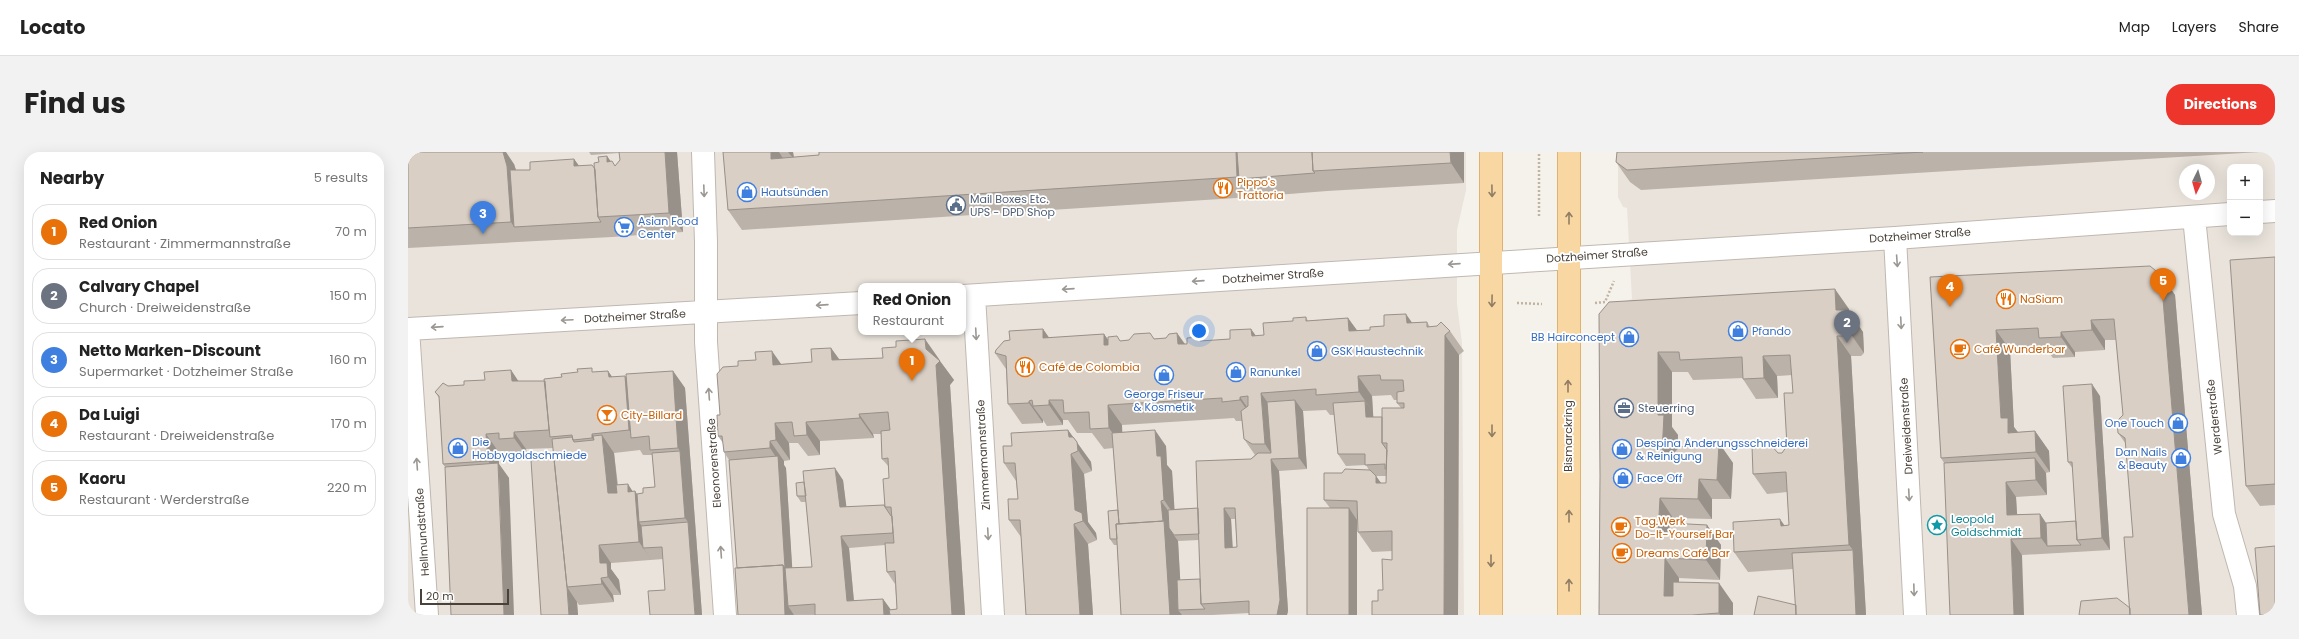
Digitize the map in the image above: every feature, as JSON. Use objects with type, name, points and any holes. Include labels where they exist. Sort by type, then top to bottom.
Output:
[{"type":"main road","points":[[1491,152],[1493,262],[1491,615]]},
{"type":"main road","name":"Bismarckring","points":[[1569,152],[1569,615]]},
{"type":"street","name":"Eleonorenstraße","points":[[703,152],[706,242],[706,342],[725,615]]},
{"type":"street","points":[[2263,212],[2275,211]]},
{"type":"street","name":"Dotzheimer Straße","points":[[968,296],[1568,257],[1895,238],[2227,214]]},
{"type":"street","name":"Werderstraße","points":[[2194,217],[2224,514],[2245,586],[2248,615]]},
{"type":"street","name":"Dreiweidenstraße","points":[[1895,238],[1915,615]]},
{"type":"street","name":"Zimmermannstraße","points":[[968,296],[993,615]]},
{"type":"street","name":"Dotzheimer Straße","points":[[408,329],[858,303]]},
{"type":"street","name":"Hellmundstraße","points":[[408,329],[427,615]]},
{"type":"path","points":[[1539,152],[1539,216]]},
{"type":"shaded area","points":[[408,152],[1466,152],[1466,190],[1457,230],[1457,304],[1462,343],[1464,615],[408,615]]},
{"type":"shaded area","points":[[1618,152],[2275,152],[2275,615],[1610,615],[1623,302],[1632,299],[1627,208],[1623,207],[1618,197]]},
{"type":"building","points":[[408,152],[503,152],[507,166],[511,222],[408,228]]},
{"type":"building","points":[[619,152],[665,152],[669,213],[598,217],[594,163],[599,162],[598,157],[607,156],[607,162],[612,161],[615,166],[620,160]]},
{"type":"building","points":[[723,152],[771,152],[771,159],[819,155],[819,152],[1236,152],[1237,177],[728,210]]},
{"type":"building","points":[[1237,152],[1312,152],[1313,171],[1315,173],[1239,179]]},
{"type":"building","points":[[1312,152],[1450,152],[1451,163],[1313,171]]},
{"type":"building","points":[[1617,152],[1923,152],[1627,170],[1616,162]]},
{"type":"building","points":[[574,159],[574,166],[592,165],[595,169],[598,217],[601,222],[514,227],[510,170],[530,170],[530,162]]},
{"type":"building","points":[[2275,257],[2275,484],[2246,486],[2230,260]]},
{"type":"building","points":[[2150,266],[2161,275],[2189,615],[2130,615],[2124,537],[2133,537],[2125,438],[2118,433],[2117,421],[2123,415],[2114,319],[2091,320],[2092,330],[2061,332],[2061,337],[2039,338],[2038,328],[1996,330],[2001,418],[2008,418],[2008,433],[2035,431],[2036,452],[1941,458],[1930,277]]},
{"type":"building","points":[[1835,289],[1836,310],[1845,310],[1849,312],[1850,333],[1847,336],[1837,336],[1849,545],[1734,552],[1733,522],[1780,519],[1781,526],[1789,525],[1786,472],[1753,474],[1752,446],[1771,445],[1778,453],[1782,453],[1787,446],[1784,393],[1793,393],[1790,355],[1763,356],[1764,378],[1743,379],[1742,357],[1680,360],[1679,352],[1658,352],[1658,415],[1664,415],[1662,453],[1668,459],[1679,447],[1719,443],[1717,480],[1699,479],[1698,499],[1660,498],[1658,533],[1669,534],[1669,523],[1707,525],[1706,560],[1665,558],[1664,596],[1673,596],[1673,582],[1719,583],[1719,613],[1692,615],[1599,615],[1599,314],[1609,302]]},
{"type":"building","points":[[1406,314],[1407,323],[1427,322],[1427,327],[1437,326],[1441,322],[1450,331],[1445,335],[1444,615],[1372,615],[1372,601],[1378,601],[1378,590],[1383,590],[1382,559],[1392,560],[1392,531],[1358,532],[1357,501],[1324,500],[1324,473],[1342,473],[1345,469],[1370,470],[1376,476],[1376,483],[1386,483],[1387,443],[1382,443],[1382,408],[1404,408],[1404,403],[1397,403],[1397,392],[1404,391],[1403,380],[1381,380],[1380,375],[1358,376],[1359,392],[1316,395],[1316,389],[1261,393],[1265,444],[1252,444],[1244,439],[1241,411],[1248,406],[1248,396],[1240,397],[1240,400],[1222,402],[1222,398],[1108,405],[1109,428],[1090,429],[1089,412],[1064,413],[1063,400],[1049,400],[1049,405],[1033,406],[1032,400],[1029,401],[1029,403],[1008,404],[1006,356],[995,353],[1004,341],[1010,340],[1009,331],[1043,329],[1043,338],[1104,334],[1104,345],[1108,345],[1108,337],[1117,336],[1120,341],[1129,340],[1134,334],[1150,333],[1154,339],[1166,338],[1169,334],[1177,333],[1178,344],[1187,344],[1187,338],[1199,337],[1200,341],[1230,339],[1230,330],[1251,329],[1252,336],[1264,335],[1263,323],[1293,321],[1293,318],[1306,317],[1306,321],[1348,318],[1349,331],[1370,330],[1370,327],[1384,326],[1384,315]]},
{"type":"building","points":[[925,339],[926,349],[940,361],[936,365],[952,615],[890,615],[889,610],[897,609],[895,571],[887,572],[885,543],[894,543],[891,507],[885,507],[883,479],[889,478],[888,458],[882,459],[881,431],[890,430],[888,412],[859,414],[860,418],[806,422],[807,435],[794,436],[792,422],[775,423],[776,440],[770,441],[770,448],[724,452],[722,436],[718,436],[717,415],[720,415],[717,374],[723,367],[738,366],[738,361],[756,360],[755,352],[772,351],[773,365],[812,362],[811,349],[831,348],[832,360],[883,358],[882,348],[896,347],[896,341]]},
{"type":"building","points":[[592,368],[592,372],[608,371],[609,377],[625,376],[629,430],[592,434],[592,438],[573,440],[572,435],[550,437],[544,379],[562,377],[561,374],[578,372],[577,369]]},
{"type":"building","points":[[511,370],[512,381],[545,381],[549,430],[514,432],[514,438],[499,439],[499,433],[486,434],[488,461],[443,464],[439,396],[435,392],[443,383],[448,386],[464,385],[464,381],[485,380],[484,372]]},
{"type":"building","points":[[673,371],[678,448],[650,450],[649,436],[631,438],[626,374]]},
{"type":"building","points":[[2092,384],[2102,538],[2077,540],[2072,462],[2068,462],[2063,386]]},
{"type":"building","points":[[1295,400],[1299,458],[1271,459],[1280,600],[1277,615],[1249,615],[1249,601],[1201,604],[1196,461],[1251,459],[1258,453],[1271,453],[1267,402]],"holes":[[[1224,508],[1235,508],[1237,547],[1225,548]]]},
{"type":"building","points":[[1365,401],[1366,417],[1382,417],[1382,443],[1387,450],[1386,469],[1385,464],[1365,465],[1365,454],[1338,454],[1333,403]]},
{"type":"building","points":[[1068,430],[1069,437],[1073,437],[1077,442],[1078,451],[1071,454],[1075,510],[1082,513],[1083,521],[1074,524],[1080,615],[1026,615],[1020,520],[1009,520],[1008,499],[1018,499],[1015,463],[1004,463],[1003,446],[1012,446],[1011,433]]},
{"type":"building","points":[[1155,430],[1157,456],[1161,456],[1164,500],[1161,501],[1163,521],[1119,524],[1112,433]]},
{"type":"building","points":[[602,435],[608,493],[617,493],[616,485],[628,484],[628,492],[635,491],[639,542],[599,545],[600,563],[607,563],[608,577],[601,578],[602,584],[567,587],[552,439],[572,437],[574,442],[594,440],[593,436]]},
{"type":"building","points":[[680,451],[685,518],[639,522],[637,494],[643,493],[643,488],[655,487],[652,453]]},
{"type":"building","points":[[778,456],[785,568],[783,565],[737,568],[729,460]]},
{"type":"building","points":[[2035,458],[2036,480],[2006,482],[2007,515],[2040,514],[2041,538],[2011,539],[2014,615],[1950,615],[1944,463]]},
{"type":"building","points":[[554,459],[569,615],[541,615],[531,460]]},
{"type":"building","points":[[498,463],[504,615],[451,615],[445,467]]},
{"type":"building","points":[[835,468],[840,507],[884,505],[892,516],[893,533],[841,536],[847,601],[883,599],[884,615],[815,615],[815,604],[788,606],[785,568],[812,567],[803,471]]},
{"type":"building","points":[[804,482],[806,496],[797,496],[796,483]]},
{"type":"building","points":[[1198,508],[1199,534],[1174,535],[1169,528],[1168,510]]},
{"type":"building","points":[[1307,508],[1349,508],[1349,615],[1307,615]]},
{"type":"building","points":[[1118,510],[1119,524],[1116,524],[1117,539],[1110,539],[1108,511]]},
{"type":"building","points":[[1164,521],[1170,615],[1121,615],[1116,524]]},
{"type":"building","points":[[2076,521],[2077,540],[2081,545],[2047,546],[2046,523]]},
{"type":"building","points":[[688,522],[695,615],[650,615],[648,591],[665,590],[662,547],[643,548],[641,526]]},
{"type":"building","points":[[2275,546],[2275,615],[2260,615],[2255,548]]},
{"type":"building","points":[[1853,550],[1856,615],[1796,615],[1792,553]]},
{"type":"building","points":[[783,565],[785,615],[738,615],[735,568]]},
{"type":"building","points":[[1200,579],[1201,604],[1205,609],[1178,610],[1177,580]]},
{"type":"building","points":[[1758,596],[1796,605],[1796,615],[1754,615]]},
{"type":"building","points":[[2117,598],[2130,608],[2130,615],[2079,615],[2081,601]]},
{"type":"place","name":"Pippo's Trattoria","points":[[1223,188]]},
{"type":"place","name":"Hautsünden","points":[[747,192]]},
{"type":"place","name":"Mail Boxes Etc. UPS - DPD Shop","points":[[956,205]]},
{"type":"place","name":"Asian Food Center","points":[[624,227]]},
{"type":"place","name":"Netto Marken-Discount","points":[[483,234]]},
{"type":"place","name":"NaSiam","points":[[2006,299]]},
{"type":"place","name":"Kaoru","points":[[2163,301]]},
{"type":"place","name":"Da Luigi","points":[[1950,307]]},
{"type":"place","name":"Pfando","points":[[1738,331]]},
{"type":"place","name":"BB Hairconcept","points":[[1629,337]]},
{"type":"place","name":"Calvary Chapel","points":[[1847,343]]},
{"type":"place","name":"Café Wunderbar","points":[[1960,349]]},
{"type":"place","name":"GSK Haustechnik","points":[[1317,351]]},
{"type":"place","name":"Café de Colombia","points":[[1025,367]]},
{"type":"place","name":"Ranunkel","points":[[1236,372]]},
{"type":"place","name":"George Friseur & Kosmetik","points":[[1164,375]]},
{"type":"place","name":"Red Onion","points":[[912,381]]},
{"type":"place","name":"Steuerring","points":[[1624,408]]},
{"type":"place","name":"City-Billard","points":[[607,415]]},
{"type":"place","name":"One Touch","points":[[2178,423]]},
{"type":"place","name":"Die Hobbygoldschmiede","points":[[458,448]]},
{"type":"place","name":"Despina Änderungsschneiderei & Reinigung","points":[[1622,449]]},
{"type":"place","name":"Dan Nails & Beauty","points":[[2181,458]]},
{"type":"place","name":"Face Off","points":[[1623,478]]},
{"type":"place","name":"Leopold Goldschmidt","points":[[1937,525]]},
{"type":"place","name":"Tag.Werk Do-It-Yourself Bar","points":[[1621,527]]},
{"type":"place","name":"Dreams Café Bar","points":[[1622,553]]}]
